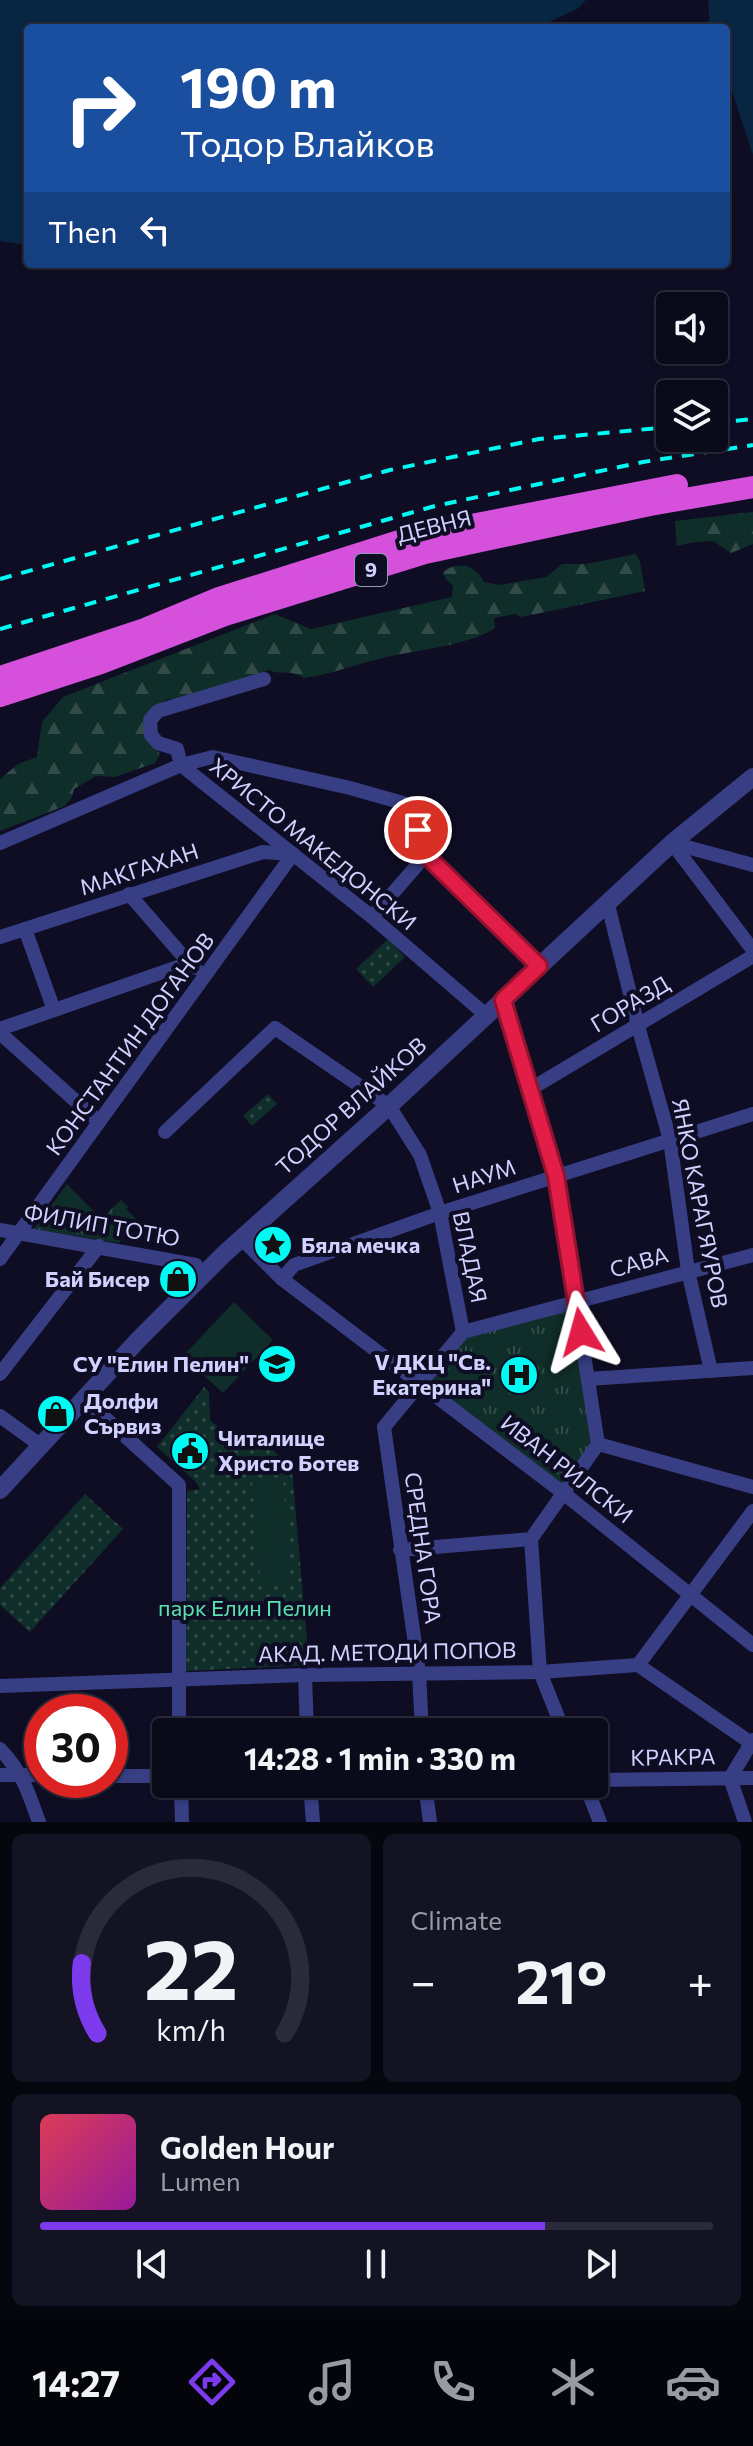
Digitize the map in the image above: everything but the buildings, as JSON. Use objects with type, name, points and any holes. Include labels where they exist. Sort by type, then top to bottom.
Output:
[{"type":"highway","name":"ДЕВНЯ","points":[[0,677],[145,629],[219,598],[415,536],[753,472]]},
{"type":"highway","name":"ДЕВНЯ","points":[[0,696],[101,663],[225,615],[425,553],[650,505],[753,487]]},
{"type":"street","name":"ХРИСТО МАКЕДОНСКИ","points":[[264,679],[163,709],[153,715],[149,725],[151,735],[158,743],[177,749],[181,765],[372,917],[486,1015]]},
{"type":"street","points":[[0,843],[181,765],[213,757],[350,788],[410,805],[426,855],[539,966]]},
{"type":"street","name":"ТОДОР ВЛАЙКОВ","points":[[0,1490],[145,1333],[241,1238],[389,1106],[672,843],[753,777]]},
{"type":"street","points":[[672,843],[753,865]]},
{"type":"street","points":[[672,843],[753,953]]},
{"type":"street","name":"МАКГАХАН","points":[[0,937],[263,852],[293,854]]},
{"type":"street","name":"КОНСТАНТИН ДОГАНОВ","points":[[0,1259],[293,854]]},
{"type":"street","points":[[372,917],[426,855]]},
{"type":"street","points":[[129,894],[189,963],[207,976]]},
{"type":"street","name":"ЯНКО КАРАГЯУРОВ","points":[[608,905],[670,1140],[688,1271],[711,1371]]},
{"type":"street","points":[[25,929],[54,1010]]},
{"type":"street","name":"ГОРАЗД","points":[[529,1090],[753,953]]},
{"type":"street","points":[[99,1122],[0,1031],[189,963]]},
{"type":"street","points":[[503,1000],[556,1176],[598,1444],[531,1539],[540,1672],[558,1718]]},
{"type":"street","points":[[165,1132],[275,1028],[389,1106]]},
{"type":"street","name":"ВЛАДАЯ","points":[[389,1106],[420,1155],[440,1213],[463,1332]]},
{"type":"street","name":"НАУМ","points":[[282,1279],[294,1265],[440,1213],[753,1114]]},
{"type":"street","name":"ФИЛИП ТОТЮ","points":[[0,1230],[196,1265]]},
{"type":"street","name":"ИВАН РИЛСКИ","points":[[241,1238],[282,1279],[562,1492],[753,1645]]},
{"type":"street","points":[[0,1374],[99,1246]]},
{"type":"street","name":"САВА","points":[[463,1332],[753,1255]]},
{"type":"street","points":[[419,1384],[463,1332]]},
{"type":"street","points":[[588,1379],[753,1368]]},
{"type":"street","name":"СРЕДНА ГОРА","points":[[419,1384],[384,1427],[419,1672],[421,1718]]},
{"type":"street","points":[[83,1398],[179,1485],[179,1718]]},
{"type":"street","points":[[0,1416],[40,1445]]},
{"type":"street","points":[[598,1444],[753,1487]]},
{"type":"street","points":[[745,1822],[730,1778],[752,1742],[638,1665],[753,1511]]},
{"type":"street","points":[[400,1550],[531,1539]]},
{"type":"street","name":"АКАД. МЕТОДИ ПОПОВ","points":[[0,1686],[419,1672],[540,1672],[638,1665]]},
{"type":"street","points":[[305,1675],[307,1718]]},
{"type":"street","points":[[0,1749],[16,1765],[39,1822]]},
{"type":"street","points":[[0,1775],[21,1775]]},
{"type":"street","points":[[128,1776],[152,1776]]},
{"type":"street","name":"КРАКРА","points":[[608,1780],[753,1778]]},
{"type":"street","points":[[181,1798],[182,1822]]},
{"type":"street","points":[[311,1798],[313,1822]]},
{"type":"street","points":[[427,1798],[430,1822]]},
{"type":"street","points":[[591,1798],[600,1822]]},
{"type":"green space","points":[[753,512],[753,544],[731,553],[713,541],[677,546],[675,521]]},
{"type":"green space","points":[[636,554],[645,591],[520,617],[515,614],[494,618],[495,628],[471,639],[377,659],[325,674],[304,678],[269,670],[256,679],[181,700],[168,699],[149,711],[144,720],[160,755],[155,763],[115,777],[96,776],[74,789],[65,806],[0,831],[0,779],[18,764],[37,757],[42,722],[63,697],[275,614],[311,629],[452,597],[453,586],[443,572],[455,566],[471,568],[484,582],[500,585],[546,577],[562,564],[586,564]]},
{"type":"green space","points":[[388,939],[405,957],[373,987],[356,969]]},
{"type":"green space","points":[[268,1094],[277,1104],[252,1126],[243,1116]]},
{"type":"green space","points":[[67,1184],[101,1219],[121,1200],[128,1207],[126,1209],[136,1219],[119,1243],[34,1229]]},
{"type":"green space","points":[[234,1302],[273,1340],[223,1393],[183,1356]]},
{"type":"green space","points":[[577,1302],[598,1444],[562,1492],[419,1384],[456,1337]]},
{"type":"green space","name":"парк Елин Пелин","points":[[204,1387],[209,1392],[210,1420],[242,1448],[268,1445],[292,1469],[309,1665],[186,1671],[187,1491],[200,1489],[157,1447]]},
{"type":"green space","points":[[283,1478],[291,1584],[261,1587],[252,1480]]},
{"type":"green space","points":[[85,1494],[123,1529],[30,1632],[0,1605],[0,1588]]},
{"type":"water","points":[[0,0],[586,0],[577,9],[545,24],[24,24],[24,244],[0,241]]},
{"type":"water","points":[[708,0],[753,0],[753,155],[730,85],[730,24],[710,24]]},
{"type":"railway","points":[[728,422],[753,419]]},
{"type":"railway","points":[[0,579],[390,470],[539,439],[656,428]]},
{"type":"railway","points":[[0,629],[435,506],[643,462],[753,445]]},
{"type":"place","name":"Бяла мечка","points":[[273,1245]]},
{"type":"place","name":"Бай Бисер","points":[[178,1279]]},
{"type":"place","name":"СУ \"Елин Пелин\"","points":[[277,1364]]},
{"type":"place","name":"V ДКЦ \"Св. Екатерина\"","points":[[519,1375]]},
{"type":"place","name":"Долфи Сървиз","points":[[56,1414]]},
{"type":"place","name":"Читалище Христо Ботев","points":[[190,1451]]},
{"type":"route","points":[[418,830],[426,855],[539,966],[503,1000],[556,1176],[581,1332]]}]
